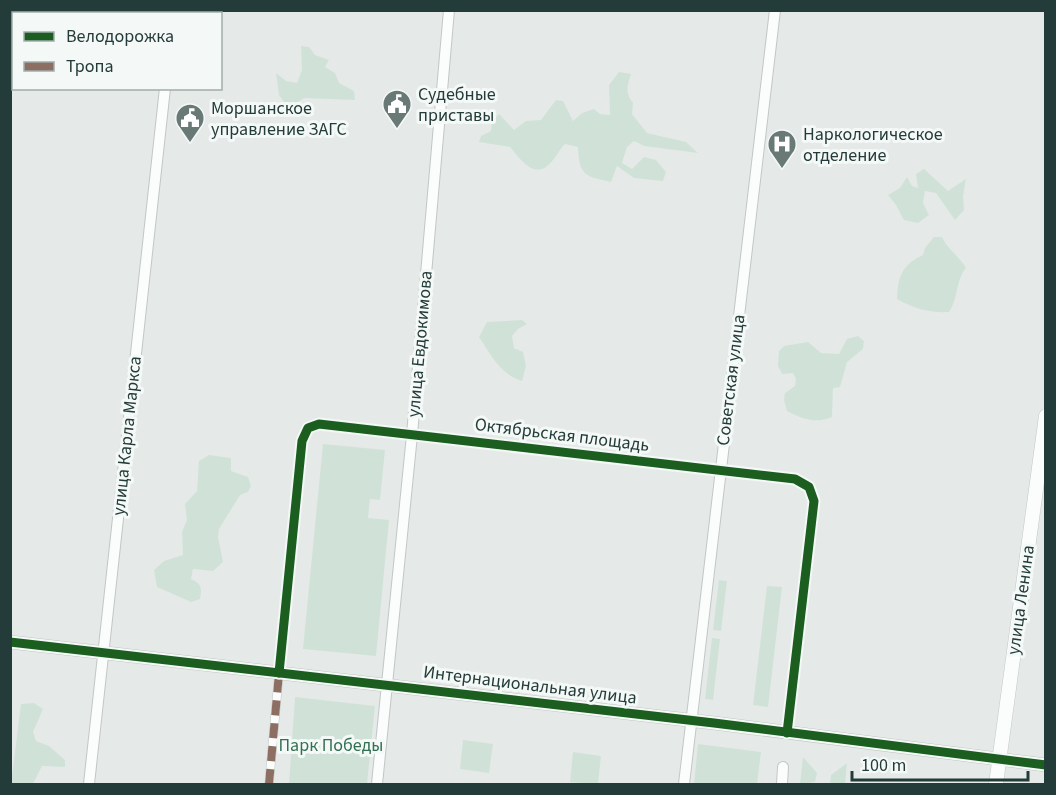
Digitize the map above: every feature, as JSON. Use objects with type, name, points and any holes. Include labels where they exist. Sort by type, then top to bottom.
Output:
[{"type":"main road","name":"улица Ленина","points":[[996,784],[1046,416]]},
{"type":"street","name":"улица Евдокимова","points":[[377,784],[412,435],[449,10]]},
{"type":"street","name":"Советская улица","points":[[684,784],[775,10]]},
{"type":"street","name":"улица Карла Маркса","points":[[89,784],[165,90]]},
{"type":"street","name":"Октябрьская площадь","points":[[269,784],[302,441],[308,428],[319,424],[795,479],[809,487],[814,501],[787,733]]},
{"type":"street","name":"Интернациональная улица","points":[[10,642],[691,720],[1046,765]]},
{"type":"street","points":[[782,784],[783,768]]},
{"type":"green space","points":[[301,46],[309,47],[315,55],[329,60],[325,67],[335,73],[339,83],[354,91],[355,100],[304,98],[297,103],[285,103],[279,95],[276,73],[286,81],[297,83],[302,70]]},
{"type":"green space","points":[[619,72],[631,74],[628,89],[633,103],[632,114],[647,133],[686,142],[698,153],[644,146],[634,141],[627,147],[622,163],[632,169],[644,157],[656,160],[666,172],[663,181],[634,178],[617,166],[611,182],[590,176],[580,165],[578,147],[565,144],[549,165],[535,169],[525,164],[510,147],[479,142],[481,136],[491,131],[492,121],[499,114],[514,130],[526,121],[541,120],[556,100],[563,101],[573,121],[582,113],[594,109],[600,114],[610,115],[609,85]]},
{"type":"green space","points":[[924,169],[948,191],[966,179],[963,196],[964,210],[955,220],[936,193],[925,191],[923,203],[929,215],[918,223],[904,220],[888,195],[900,188],[907,177],[912,186],[918,188],[916,174]]},
{"type":"green space","points":[[934,237],[942,237],[966,268],[960,278],[949,312],[922,310],[897,299],[902,272],[910,263],[923,255],[925,248]]},
{"type":"green space","points":[[522,320],[527,324],[512,336],[514,348],[523,352],[526,366],[522,381],[502,369],[479,337],[487,322]]},
{"type":"green space","points":[[858,336],[864,341],[863,349],[847,362],[840,387],[833,388],[832,417],[809,420],[787,411],[785,393],[795,386],[796,379],[793,373],[782,374],[778,366],[779,351],[784,346],[808,342],[821,353],[839,354],[847,339]]},
{"type":"green space","points":[[323,444],[385,450],[380,500],[370,499],[368,518],[389,520],[376,656],[303,649]]},
{"type":"green space","points":[[209,455],[231,458],[231,471],[248,477],[251,486],[248,492],[240,495],[219,529],[218,537],[223,562],[213,571],[193,569],[191,579],[199,585],[201,592],[200,599],[191,602],[157,587],[154,570],[164,561],[183,555],[182,532],[187,520],[185,504],[197,491],[199,461]]},
{"type":"green space","points":[[719,580],[727,581],[721,631],[713,630]]},
{"type":"green space","points":[[767,586],[782,587],[768,707],[753,705]]},
{"type":"green space","points":[[712,638],[720,639],[713,700],[705,699]]},
{"type":"green space","name":"Парк Победы","points":[[295,697],[375,706],[367,784],[289,784]]},
{"type":"green space","points":[[34,703],[43,709],[33,732],[36,741],[49,746],[65,760],[65,767],[42,766],[33,784],[11,784],[21,704]]},
{"type":"green space","points":[[463,740],[493,744],[489,773],[460,769]]},
{"type":"green space","points":[[698,744],[761,752],[757,784],[694,784]]},
{"type":"green space","points":[[573,752],[601,756],[598,784],[570,782]]},
{"type":"green space","points":[[803,757],[817,773],[815,782],[800,784]]},
{"type":"green space","points":[[847,763],[845,784],[830,784],[831,775]]},
{"type":"marked path","points":[[269,784],[279,673]]},
{"type":"cycle path","points":[[279,673],[302,441],[308,428],[319,424],[795,479],[809,487],[814,501],[787,733]]},
{"type":"cycle path","points":[[10,642],[714,723],[1046,765]]},
{"type":"place","name":"Судебные приставы","points":[[397,130]]},
{"type":"place","name":"Моршанское управление ЗАГС","points":[[190,144]]},
{"type":"place","name":"Наркологическое отделение","points":[[782,170]]}]
